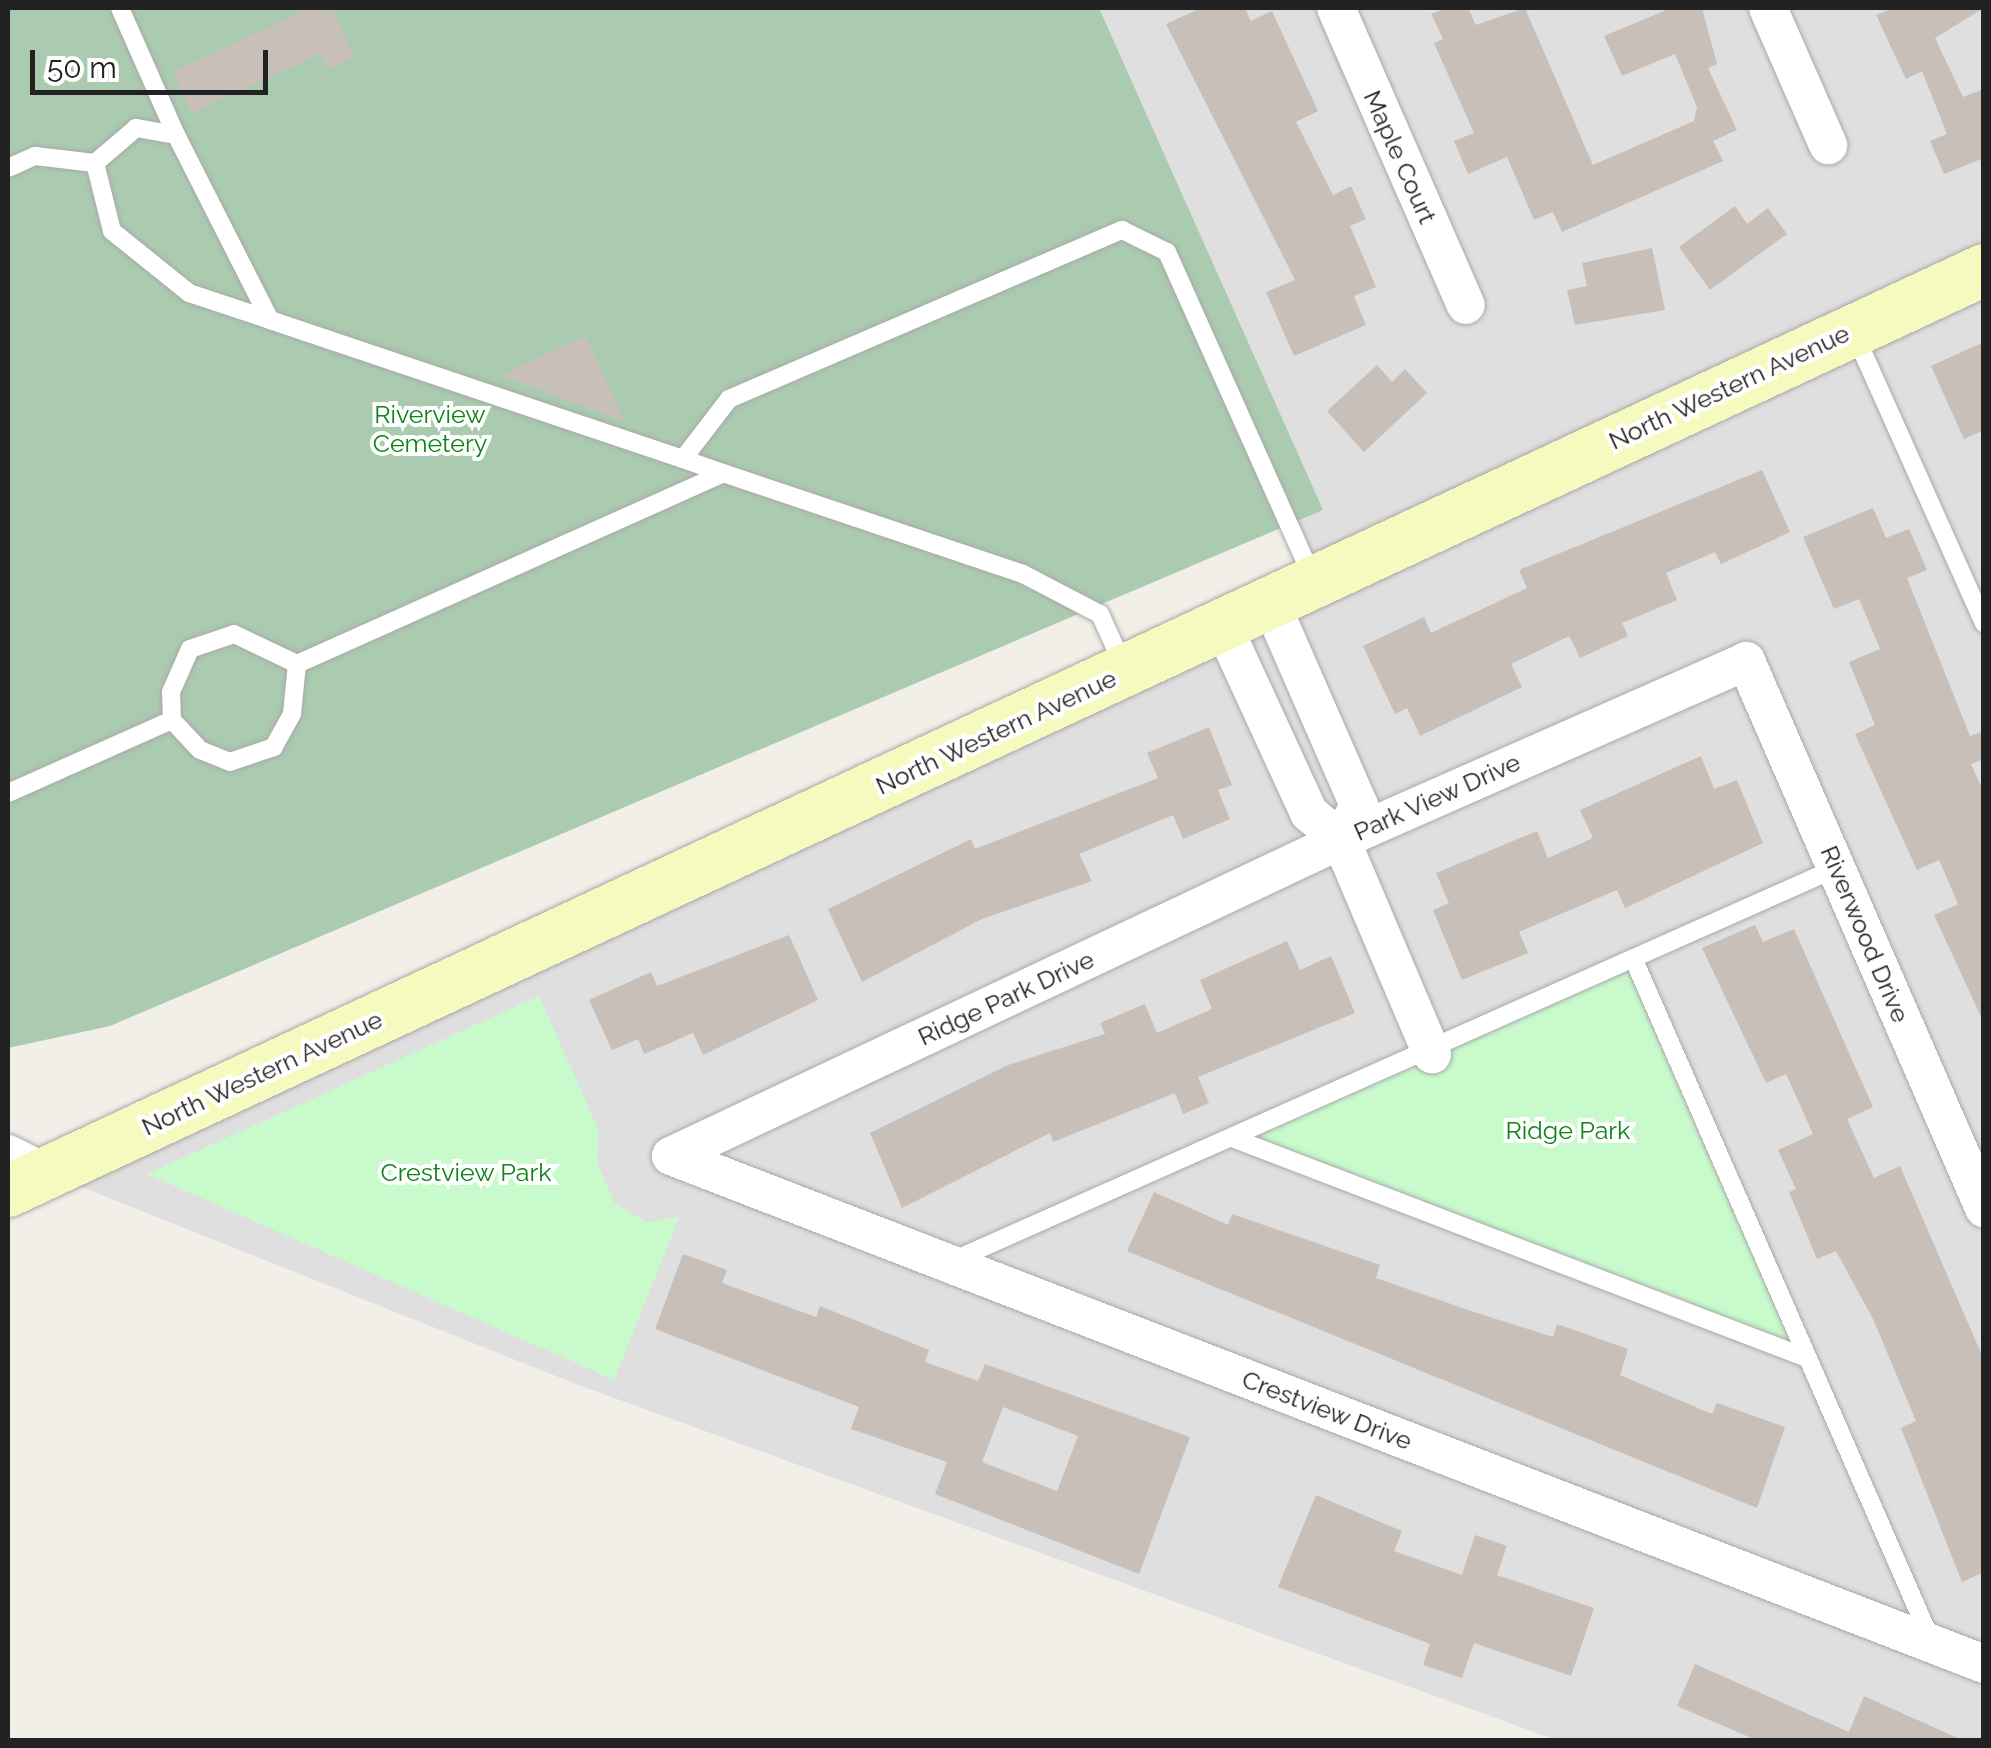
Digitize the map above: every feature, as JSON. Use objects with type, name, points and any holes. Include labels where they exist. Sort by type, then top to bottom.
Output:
[{"type":"main road","name":"North Western Avenue","points":[[20,1172],[1126,672],[1984,270]]},
{"type":"street","name":"Maple Court","points":[[1336,8],[1466,305]]},
{"type":"street","points":[[1768,8],[1828,145]]},
{"type":"street","points":[[1223,626],[1309,812],[1341,840],[1359,805],[1293,593]]},
{"type":"street","name":"Park View Drive","points":[[1432,1054],[1341,840],[1746,661]]},
{"type":"street","name":"Riverwood Drive","points":[[1746,661],[1984,1208]]},
{"type":"street","name":"Ridge Park Drive","points":[[671,1156],[1341,840]]},
{"type":"street","name":"Crestview Drive","points":[[671,1156],[1984,1664]]},
{"type":"lane","points":[[120,8],[176,135],[270,320]]},
{"type":"lane","points":[[8,168],[35,156],[95,163],[136,128],[176,135]]},
{"type":"lane","points":[[95,163],[112,231],[189,293],[1023,574],[1100,614],[1126,672]]},
{"type":"lane","points":[[683,459],[730,399],[1122,230],[1167,252],[1293,593]]},
{"type":"lane","points":[[1853,330],[1984,624]]},
{"type":"lane","points":[[297,664],[723,472]]},
{"type":"lane","points":[[210,637],[255,640],[297,664],[292,714],[274,748],[252,758],[200,750],[172,720],[176,665],[210,637]]},
{"type":"lane","points":[[8,793],[172,720]]},
{"type":"lane","points":[[948,1263],[1432,1054],[1836,868]]},
{"type":"lane","points":[[1634,960],[1933,1645]]},
{"type":"lane","points":[[1235,1139],[1808,1358]]},
{"type":"shaded area","points":[[1054,8],[1983,8],[1983,1740],[1556,1740],[581,1386],[44,1172],[1315,583]]},
{"type":"green space","name":"Riverview Cemetery","points":[[8,8],[1099,8],[1323,510],[110,1026],[8,1048]]},
{"type":"green space","name":"Ridge Park","points":[[1634,960],[1807,1358],[1235,1139]]},
{"type":"green space","name":"Crestview Park","points":[[539,996],[599,1131],[597,1163],[615,1204],[647,1222],[679,1217],[614,1380],[147,1174]]},
{"type":"building","points":[[309,8],[332,8],[354,57],[327,70],[320,54],[192,113],[173,72]]},
{"type":"building","points":[[1201,8],[1245,8],[1251,21],[1272,11],[1318,111],[1296,122],[1333,195],[1351,186],[1366,219],[1350,226],[1376,287],[1354,296],[1366,325],[1294,356],[1266,292],[1295,280],[1166,24]]},
{"type":"building","points":[[1447,8],[1468,8],[1476,25],[1525,8],[1593,165],[1694,121],[1697,107],[1675,54],[1622,76],[1604,36],[1671,8],[1702,8],[1717,64],[1708,68],[1737,130],[1713,141],[1723,161],[1562,232],[1553,212],[1534,220],[1507,157],[1468,174],[1454,141],[1474,133],[1434,43],[1443,39],[1431,14]]},
{"type":"building","points":[[1893,8],[1984,8],[1935,38],[1963,97],[1984,89],[1984,158],[1944,174],[1930,141],[1947,134],[1922,71],[1906,79],[1876,15]]},
{"type":"building","points":[[1735,206],[1747,224],[1768,208],[1787,234],[1710,290],[1679,247]]},
{"type":"building","points":[[1652,248],[1665,310],[1575,325],[1567,290],[1587,286],[1582,263]]},
{"type":"building","points":[[586,336],[624,421],[500,375]]},
{"type":"building","points":[[1984,342],[1984,430],[1964,439],[1931,366]]},
{"type":"building","points":[[1377,365],[1392,382],[1405,369],[1427,393],[1364,452],[1327,411]]},
{"type":"building","points":[[1762,470],[1790,532],[1721,564],[1715,552],[1666,573],[1677,600],[1622,623],[1628,636],[1580,658],[1569,636],[1511,664],[1522,687],[1420,736],[1407,708],[1395,714],[1363,646],[1424,617],[1431,633],[1527,588],[1519,570]]},
{"type":"building","points":[[1873,508],[1886,538],[1909,529],[1927,570],[1907,578],[1970,736],[1984,731],[1984,759],[1971,764],[1984,793],[1984,1023],[1934,915],[1958,904],[1939,860],[1917,870],[1855,734],[1875,725],[1849,662],[1880,649],[1859,599],[1834,609],[1803,537]]},
{"type":"building","points":[[1209,727],[1232,785],[1218,790],[1230,819],[1183,839],[1173,815],[1079,854],[1092,881],[982,919],[862,982],[828,909],[971,839],[975,849],[1158,778],[1147,753]]},
{"type":"building","points":[[1701,756],[1714,789],[1737,780],[1763,843],[1625,908],[1617,890],[1519,932],[1528,953],[1462,980],[1433,910],[1449,903],[1436,873],[1537,831],[1548,858],[1593,838],[1580,810]]},
{"type":"building","points":[[1755,925],[1763,942],[1794,929],[1873,1107],[1847,1119],[1874,1178],[1900,1166],[1984,1360],[1984,1572],[1962,1582],[1901,1428],[1916,1421],[1873,1319],[1836,1251],[1817,1259],[1789,1192],[1796,1189],[1778,1150],[1813,1134],[1786,1074],[1766,1083],[1702,948]]},
{"type":"building","points":[[789,935],[818,1000],[703,1055],[693,1033],[644,1054],[638,1039],[612,1050],[589,1000],[651,972],[657,986]]},
{"type":"building","points":[[1287,941],[1300,970],[1331,956],[1355,1013],[1198,1077],[1209,1103],[1183,1114],[1175,1093],[1053,1142],[1050,1133],[902,1208],[870,1133],[1008,1065],[1105,1034],[1100,1023],[1145,1004],[1157,1033],[1212,1009],[1200,980]]},
{"type":"building","points":[[1154,1192],[1228,1225],[1232,1214],[1380,1265],[1376,1278],[1471,1311],[1553,1337],[1557,1324],[1628,1349],[1620,1375],[1712,1414],[1717,1403],[1785,1427],[1757,1508],[1127,1251]]},
{"type":"building","points":[[683,1254],[727,1270],[722,1283],[816,1317],[820,1306],[929,1350],[925,1362],[978,1381],[985,1364],[1190,1437],[1139,1574],[935,1494],[947,1462],[851,1429],[859,1407],[655,1329]],"holes":[[[1003,1407],[1078,1436],[1057,1491],[982,1462]]]},
{"type":"building","points":[[1316,1495],[1402,1531],[1394,1551],[1462,1575],[1475,1535],[1507,1546],[1497,1575],[1594,1608],[1571,1676],[1474,1643],[1462,1678],[1423,1665],[1430,1644],[1278,1587]]},
{"type":"building","points":[[1695,1664],[1849,1732],[1864,1696],[1962,1740],[1756,1740],[1677,1706]]}]
